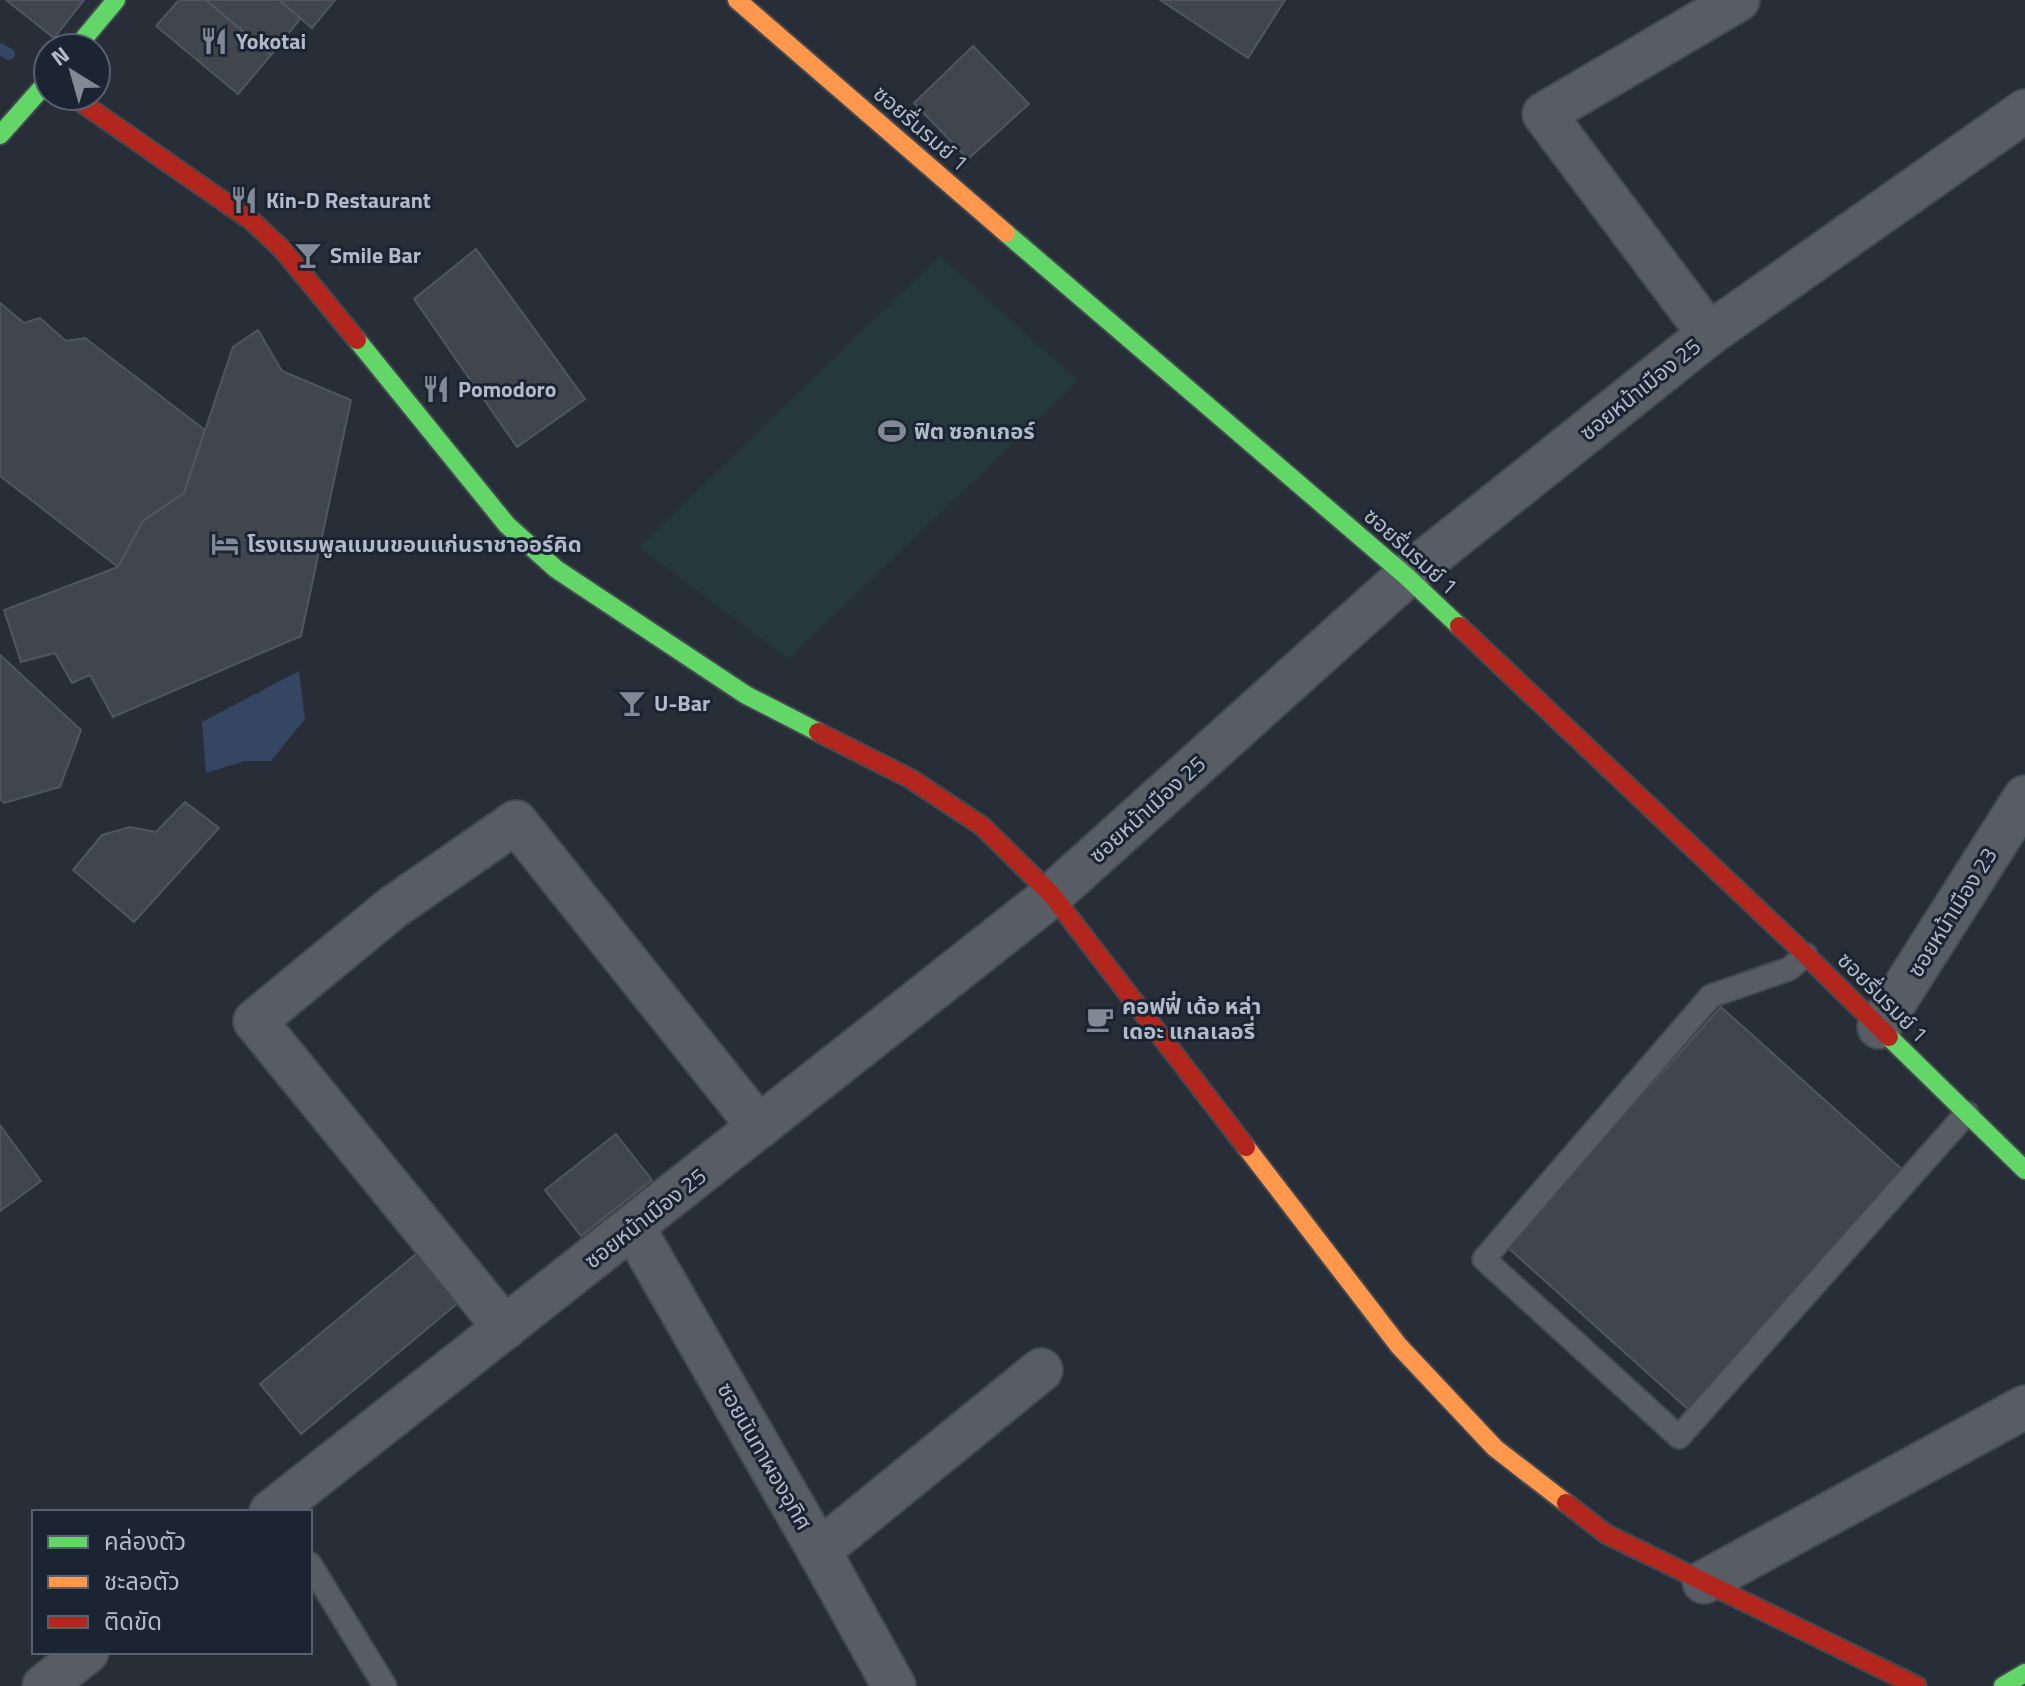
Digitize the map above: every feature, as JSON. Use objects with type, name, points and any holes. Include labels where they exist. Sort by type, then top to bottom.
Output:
[{"type":"street","points":[[89,32],[116,0]]},
{"type":"street","name":"ซอยรื่นรมย์ 1","points":[[737,0],[1406,576],[1806,955],[2025,1170]]},
{"type":"street","points":[[1709,334],[1544,114],[1738,0]]},
{"type":"street","points":[[0,135],[32,99]]},
{"type":"street","name":"ซอยหน้าเมือง 25","points":[[276,1510],[1052,895],[1406,576],[1709,334],[2025,111]]},
{"type":"street","points":[[95,112],[252,221],[282,249],[507,525],[556,569],[746,695],[923,787],[982,826],[1052,895],[1399,1346],[1495,1448],[1606,1534],[1917,1686]]},
{"type":"street","name":"ซอยหน้าเมือง 23","points":[[1879,1027],[2025,797]]},
{"type":"street","points":[[505,1328],[255,1021],[392,908],[516,822],[759,1127]]},
{"type":"street","name":"ซอยนันทาผองอุทิศ","points":[[633,1227],[894,1686]]},
{"type":"street","points":[[819,1551],[1041,1370]]},
{"type":"street","points":[[1704,1582],[2025,1407]]},
{"type":"street","points":[[44,1686],[84,1654]]},
{"type":"street","points":[[2003,1686],[2025,1673]]},
{"type":"lane","points":[[1806,955],[1789,969],[1711,996],[1484,1259],[1679,1437],[1967,1113]]},
{"type":"lane","points":[[312,1567],[385,1686]]},
{"type":"green space","name":"ฟิต ซอกเกอร์","points":[[940,256],[1078,381],[788,659],[639,547]]},
{"type":"water","points":[[299,671],[305,719],[271,761],[245,761],[206,773],[202,722]]},
{"type":"building","points":[[6,0],[84,0],[59,32],[46,32]]},
{"type":"building","name":"Yokotai","points":[[179,0],[206,0],[271,55],[238,94],[156,26]]},
{"type":"building","points":[[206,0],[279,0],[301,18],[271,55]]},
{"type":"building","points":[[279,0],[335,0],[312,28]]},
{"type":"building","points":[[1160,0],[1285,0],[1248,58]]},
{"type":"building","points":[[973,46],[1029,104],[968,159],[914,103]]},
{"type":"building","points":[[476,249],[585,399],[517,447],[414,299]]},
{"type":"building","points":[[0,303],[24,323],[40,318],[66,341],[85,338],[205,430],[184,493],[143,521],[118,567],[0,476]]},
{"type":"building","name":"โรงแรมพูลแมนขอนแก่นราชาออร์คิด","points":[[258,330],[282,371],[351,400],[301,636],[113,717],[90,675],[72,683],[55,653],[21,662],[4,610],[118,567],[143,521],[184,493],[233,347]]},
{"type":"building","points":[[0,655],[81,730],[60,787],[4,803],[0,799]]},
{"type":"building","points":[[185,802],[219,828],[134,922],[73,870],[102,835],[130,827],[156,832]]},
{"type":"building","points":[[1721,1007],[1905,1172],[1690,1411],[1506,1246]]},
{"type":"building","points":[[0,1125],[41,1181],[0,1211]]},
{"type":"building","points":[[616,1134],[652,1180],[581,1236],[545,1190]]},
{"type":"building","points":[[422,1249],[464,1298],[301,1434],[260,1384]]},
{"type":"waterway","points":[[0,49],[9,54]]},
{"type":"traffic: fast","points":[[89,32],[116,0]]},
{"type":"traffic: fast","points":[[0,135],[32,99]]},
{"type":"traffic: fast","points":[[1006,233],[1406,576],[1459,626]]},
{"type":"traffic: fast","points":[[357,340],[507,525],[556,569],[746,695],[818,732]]},
{"type":"traffic: fast","points":[[1889,1037],[2025,1170]]},
{"type":"traffic: fast","points":[[2003,1686],[2025,1673]]},
{"type":"traffic: slow","points":[[737,0],[1006,233]]},
{"type":"traffic: slow","points":[[1246,1147],[1399,1346],[1495,1448],[1566,1503]]},
{"type":"traffic: jam","points":[[95,112],[252,221],[282,249],[357,340]]},
{"type":"traffic: jam","points":[[1459,626],[1889,1037]]},
{"type":"traffic: jam","points":[[818,732],[911,779],[982,826],[1052,895],[1246,1147]]},
{"type":"traffic: jam","points":[[1566,1503],[1606,1534],[1917,1686]]},
{"type":"place","name":"Yokotai","points":[[214,41]]},
{"type":"place","name":"Kin-D Restaurant","points":[[244,200]]},
{"type":"place","name":"Smile Bar","points":[[308,255]]},
{"type":"place","name":"Pomodoro","points":[[436,389]]},
{"type":"place","name":"ฟิต ซอกเกอร์","points":[[892,431]]},
{"type":"place","name":"โรงแรมพูลแมนขอนแก่นราชาออร์คิด","points":[[225,544]]},
{"type":"place","name":"U-Bar","points":[[632,703]]},
{"type":"place","name":"คอฟฟี่ เด้อ หล่า เดอะ แกลเลอรี่","points":[[1100,1019]]}]
